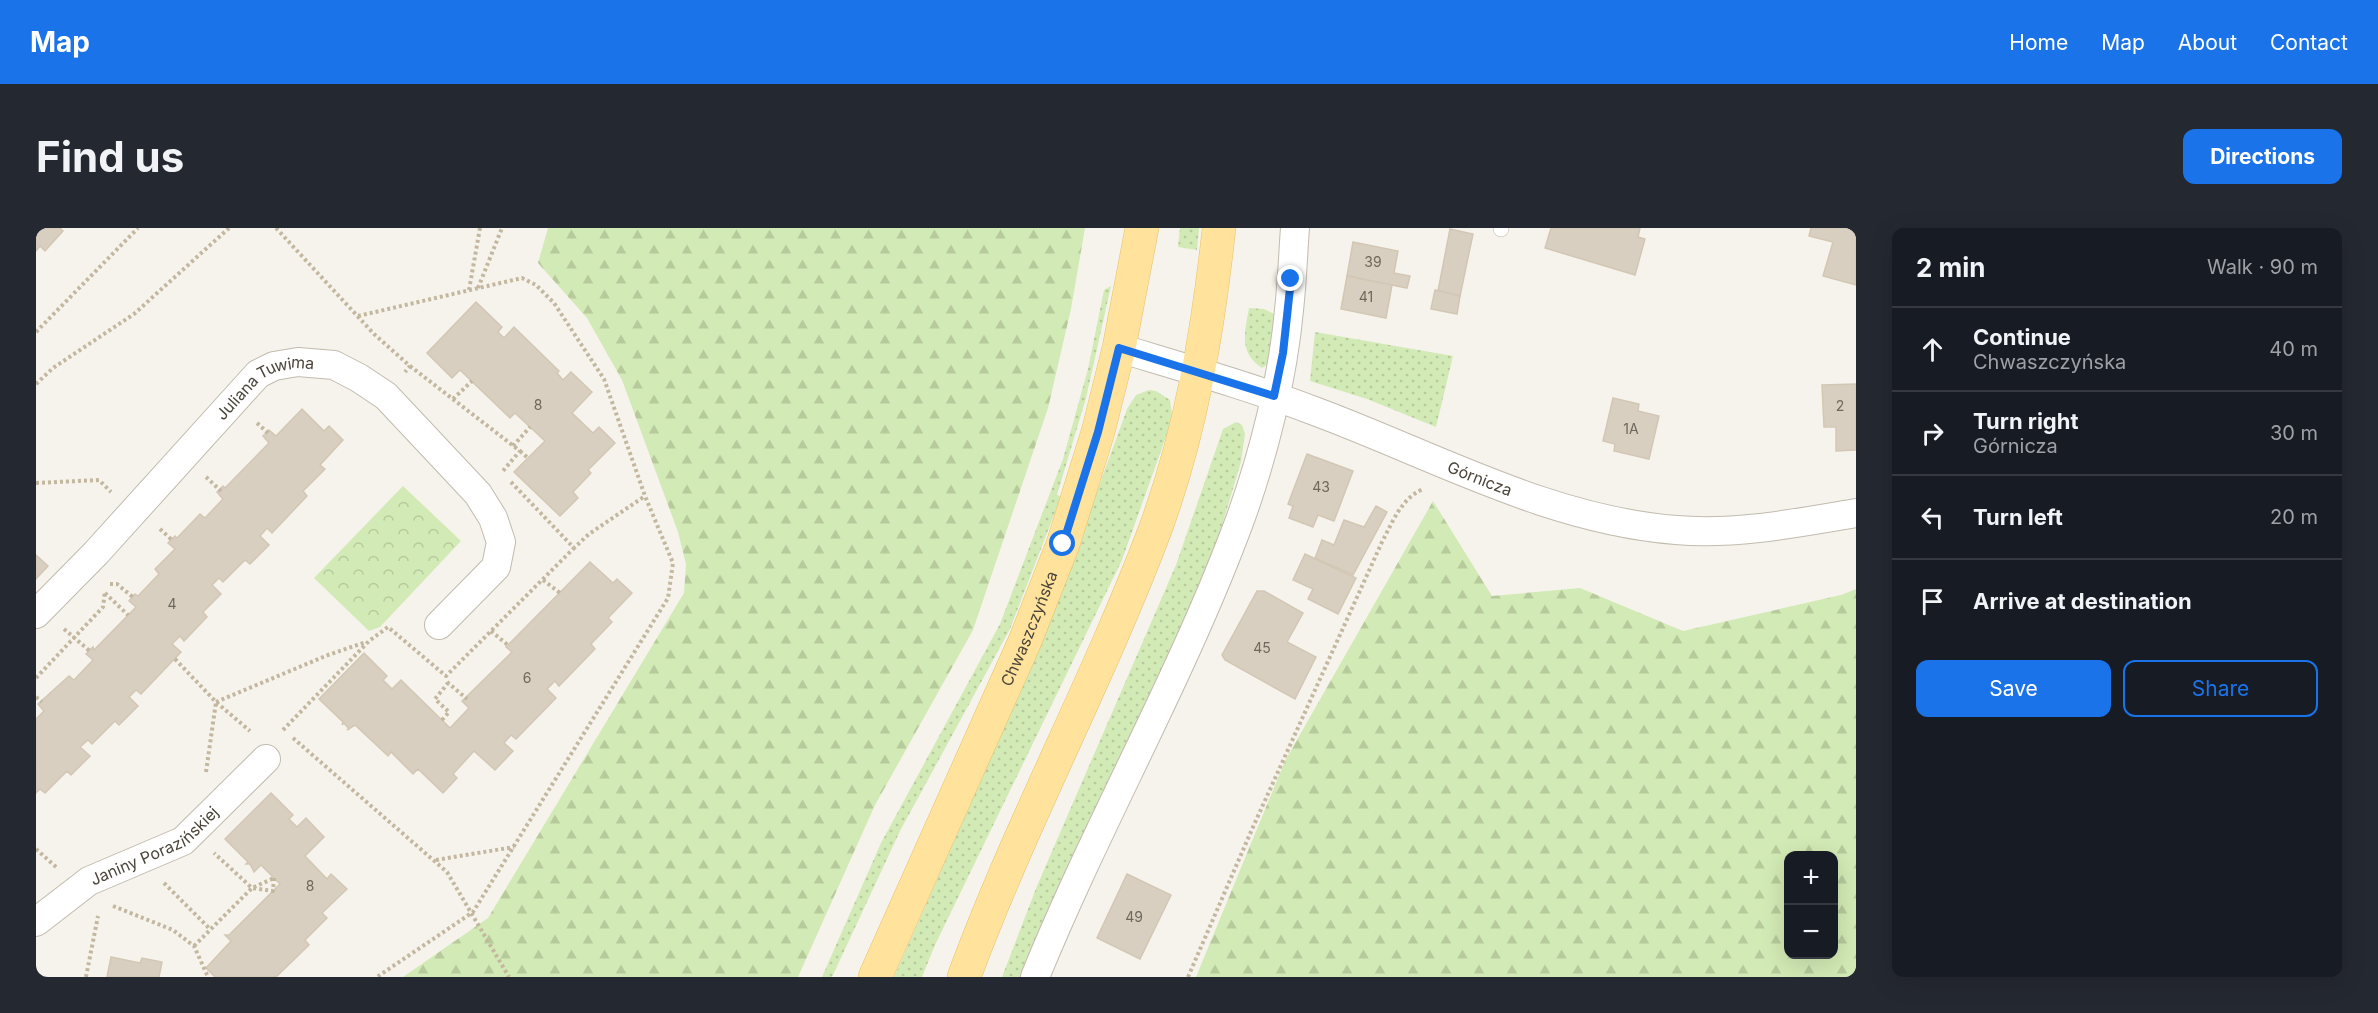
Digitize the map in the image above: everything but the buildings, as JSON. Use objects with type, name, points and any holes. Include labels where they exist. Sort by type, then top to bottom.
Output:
[{"type":"main road","name":"Chwaszczyńska","points":[[875,977],[1025,641],[1063,544],[1098,432],[1119,348],[1142,228]]},
{"type":"main road","points":[[964,977],[1004,876],[1155,529],[1185,433],[1199,372],[1219,228]]},
{"type":"street","points":[[1035,977],[1194,629],[1241,516],[1274,396],[1290,308],[1295,228]]},
{"type":"street","name":"Górnicza","points":[[1119,348],[1274,396],[1526,497],[1579,514],[1624,524],[1677,531],[1727,531],[1856,513]]},
{"type":"street","name":"Juliana Tuwima","points":[[36,614],[132,514],[258,374],[274,366],[298,362],[333,365],[359,378],[386,396],[478,494],[493,518],[501,542],[496,567],[439,626]]},
{"type":"street","name":"Janiny Porazińskiej","points":[[36,922],[90,895],[139,859],[183,841],[193,833],[267,745]]},
{"type":"path","points":[[36,332],[138,228]]},
{"type":"path","points":[[36,384],[53,368],[134,314],[230,228]]},
{"type":"path","points":[[276,228],[358,316],[522,278],[536,285],[554,303],[604,379],[645,496],[672,563],[672,581],[668,598],[473,912],[377,977]]},
{"type":"path","points":[[469,290],[480,228]]},
{"type":"path","points":[[478,288],[502,228]]},
{"type":"path","points":[[411,366],[528,458]]},
{"type":"path","points":[[453,399],[472,381]]},
{"type":"path","points":[[253,419],[268,433]]},
{"type":"path","points":[[513,446],[530,427]]},
{"type":"path","points":[[520,451],[501,472],[574,548],[589,534],[645,496]]},
{"type":"path","points":[[1188,977],[1253,827],[1399,508],[1413,494],[1435,484],[1450,465]]},
{"type":"path","points":[[201,472],[221,491]]},
{"type":"path","points":[[36,483],[99,480],[146,530],[154,522],[173,541]]},
{"type":"path","points":[[543,580],[560,593]]},
{"type":"path","points":[[36,678],[103,607],[106,583],[117,584],[134,598]]},
{"type":"path","points":[[105,593],[128,615]]},
{"type":"path","points":[[492,631],[509,646]]},
{"type":"path","points":[[175,659],[216,702],[267,745],[369,641],[328,655],[216,702]]},
{"type":"path","points":[[446,676],[448,683],[467,699]]},
{"type":"path","points":[[442,720],[449,712],[435,699],[448,683]]},
{"type":"path","points":[[36,697],[42,702]]},
{"type":"path","points":[[283,730],[447,872],[473,912],[509,977]]},
{"type":"path","points":[[435,861],[515,847]]},
{"type":"path","points":[[36,849],[90,895],[173,930],[194,946],[208,977]]},
{"type":"path","points":[[139,859],[210,929]]},
{"type":"path","points":[[274,878],[273,891],[252,888],[259,885],[274,878]]},
{"type":"path","points":[[86,977],[90,895]]},
{"type":"green space","points":[[548,228],[1085,228],[1071,309],[1048,408],[973,630],[875,805],[798,977],[403,977],[488,918],[684,593],[686,564],[678,532],[622,380],[587,318],[538,263]]},
{"type":"green space","points":[[1180,228],[1199,228],[1197,250],[1178,247]]},
{"type":"green space","points":[[1111,286],[1086,398],[1057,495],[1061,497],[1010,629],[900,831],[832,977],[822,977],[881,843],[1000,624],[1063,459],[1088,369],[1104,290]]},
{"type":"green space","points":[[1249,308],[1264,309],[1274,314],[1270,363],[1262,368],[1254,362],[1246,348],[1245,333]]},
{"type":"green space","points":[[1315,332],[1453,356],[1436,427],[1367,399],[1310,381]]},
{"type":"green space","points":[[1149,390],[1156,391],[1170,400],[1172,415],[1122,560],[935,945],[922,977],[894,977],[1041,645],[1127,409],[1136,395]]},
{"type":"green space","points":[[1236,422],[1242,425],[1245,434],[1241,462],[1219,535],[1197,595],[1020,977],[1002,977],[1037,886],[1176,565],[1223,429]]},
{"type":"green space","points":[[403,486],[461,541],[380,627],[369,631],[314,578]]},
{"type":"green space","points":[[1433,501],[1492,596],[1580,588],[1683,631],[1841,595],[1856,589],[1856,977],[1196,977],[1285,761]]},
{"type":"route","points":[[1063,544],[1098,432],[1119,348],[1274,396],[1290,308],[1291,279]]}]
